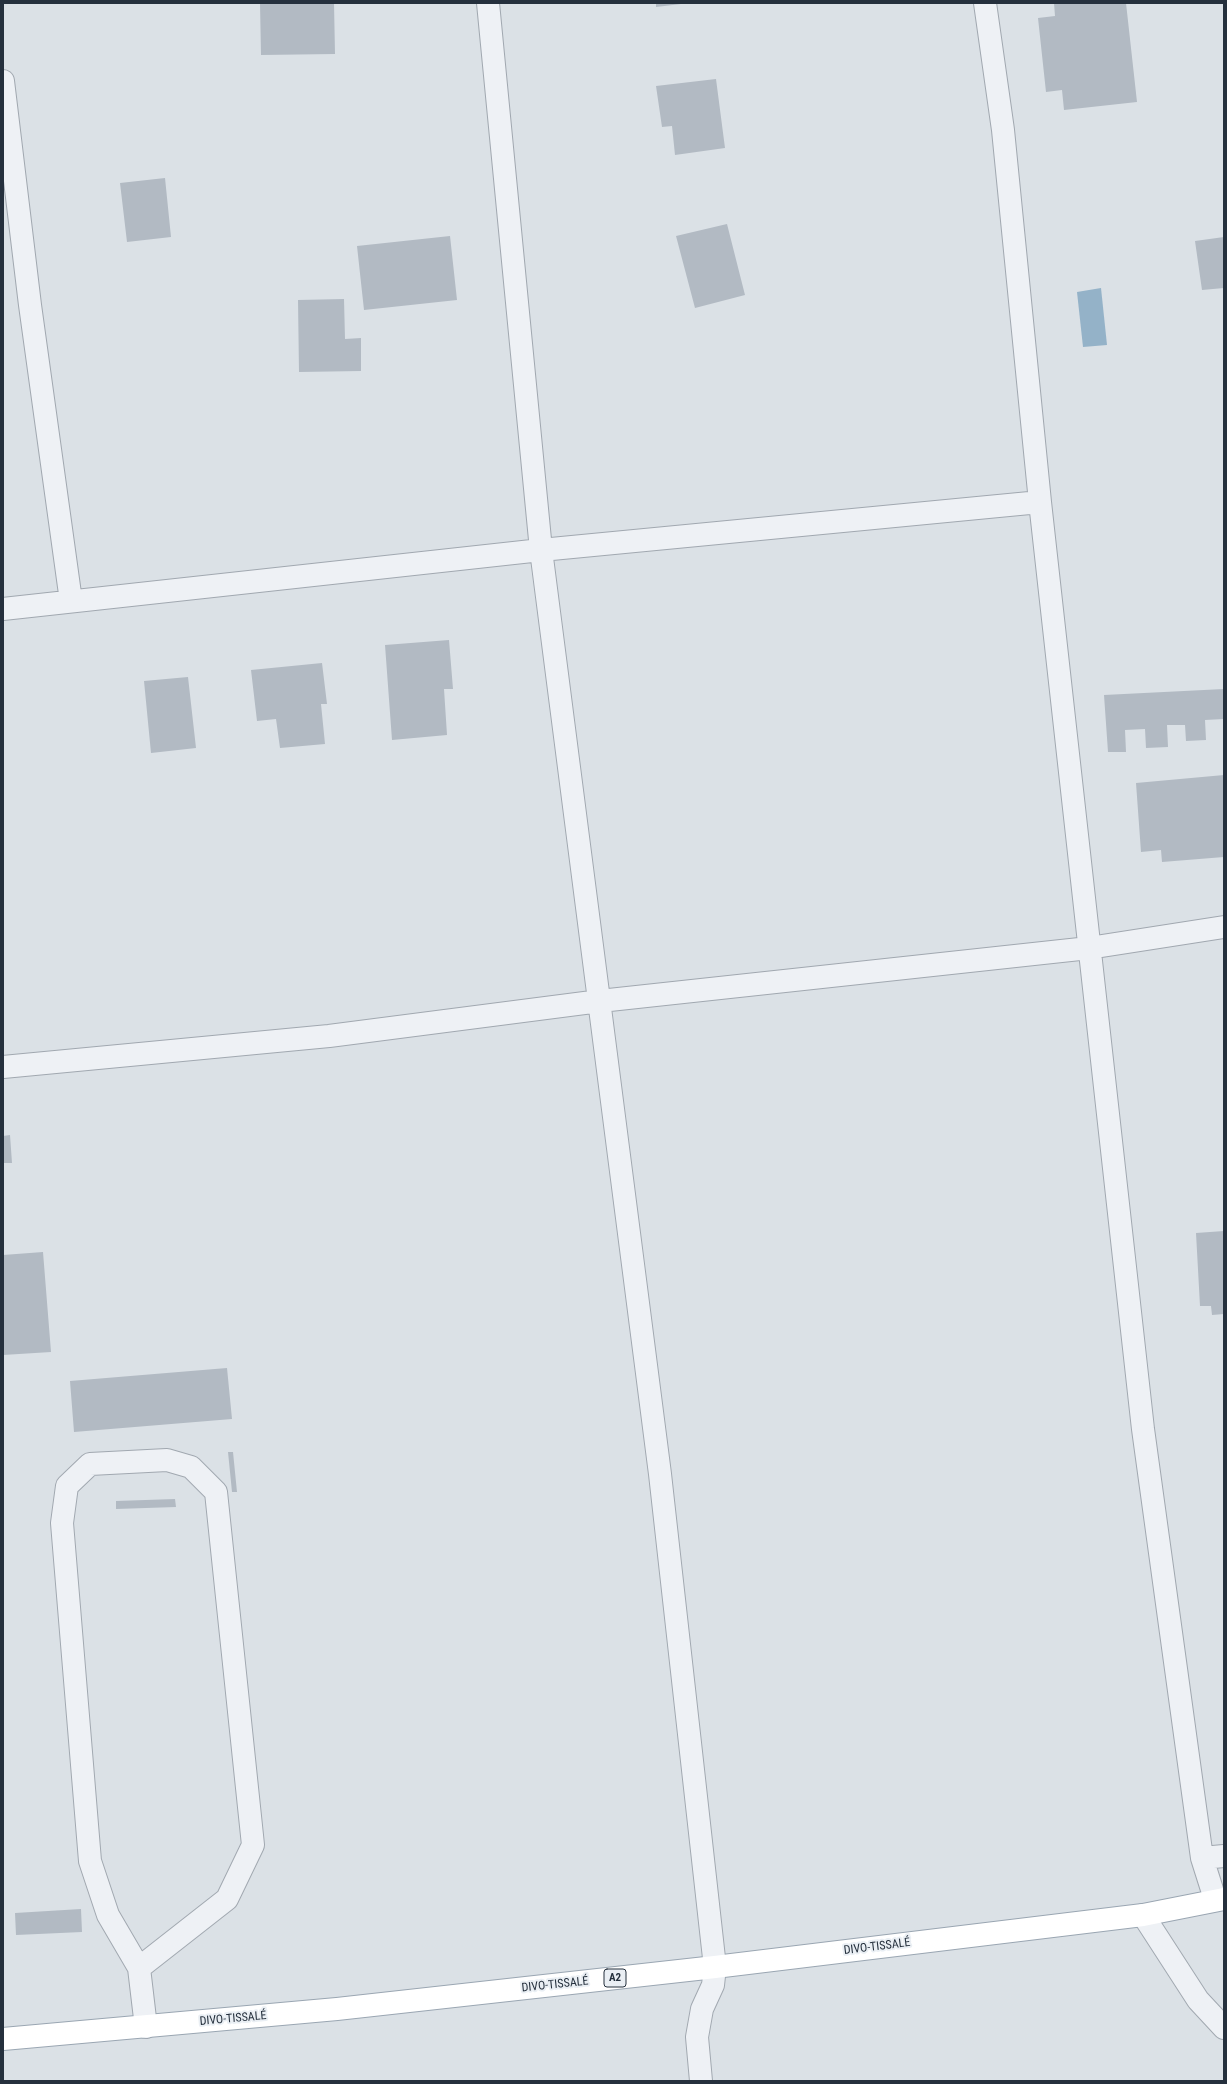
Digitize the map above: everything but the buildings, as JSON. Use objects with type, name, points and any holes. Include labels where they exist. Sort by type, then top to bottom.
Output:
[{"type":"main road","name":"DIVO-TISSALÉ","points":[[3,2039],[336,2009],[715,1967],[1143,1915],[1220,1899]]},
{"type":"street","points":[[488,3],[541,550],[660,1474],[715,1967],[713,1985],[702,2009],[697,2037],[701,2081]]},
{"type":"street","points":[[985,3],[1003,130],[1040,502],[1143,1429],[1202,1858],[1220,1899]]},
{"type":"street","points":[[3,81],[30,305],[72,601]]},
{"type":"street","points":[[3,609],[541,550],[1040,502]]},
{"type":"street","points":[[3,1067],[329,1036],[600,1001],[1089,948],[1224,927]]},
{"type":"street","points":[[139,1968],[227,1900],[253,1846],[216,1492],[191,1467],[167,1460],[90,1464],[66,1486],[62,1523],[90,1861],[108,1915],[139,1968],[146,2027]]},
{"type":"street","points":[[1202,1858],[1224,1856]]},
{"type":"street","points":[[1143,1915],[1198,2000],[1224,2028]]},
{"type":"water","points":[[1101,288],[1107,345],[1083,347],[1077,292]]}]
